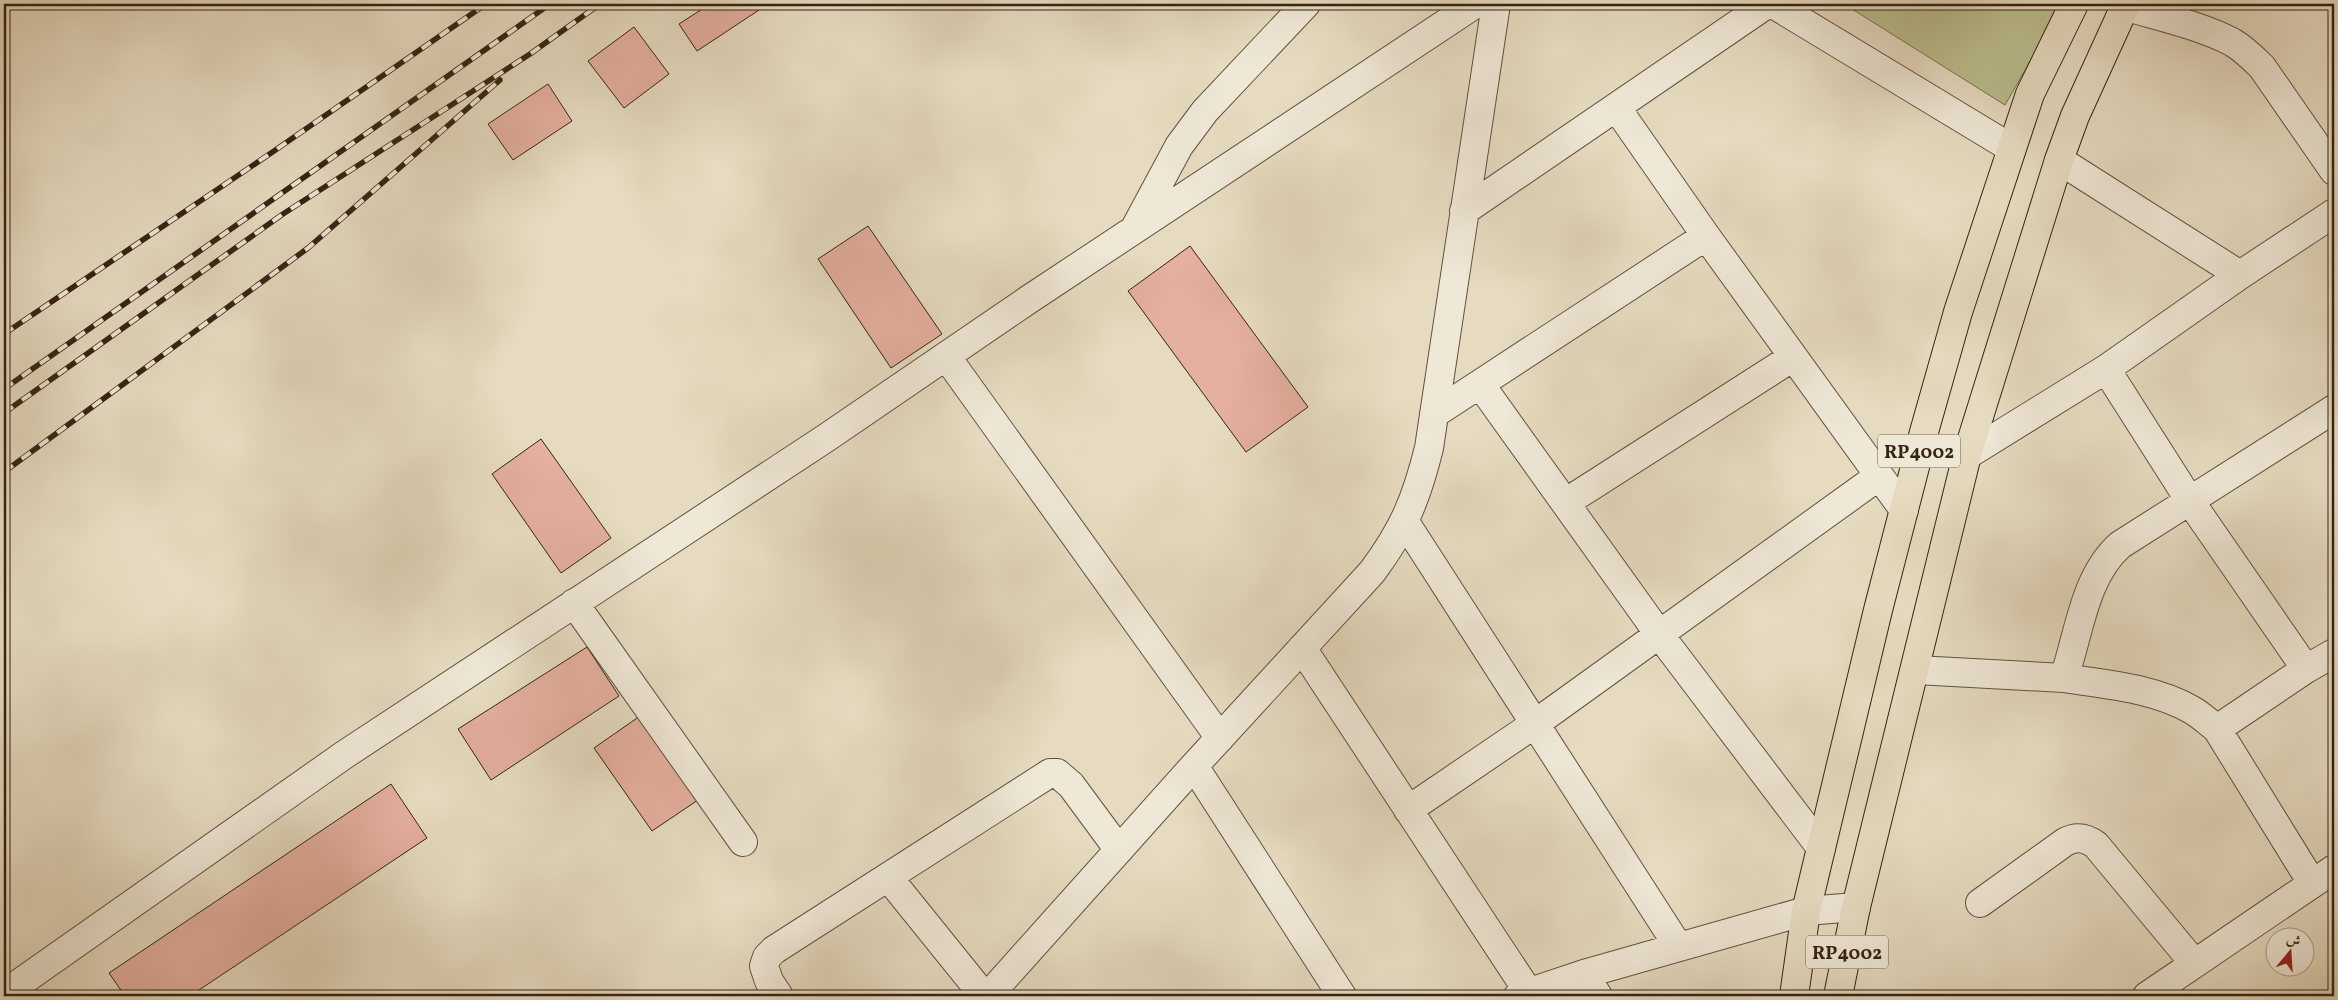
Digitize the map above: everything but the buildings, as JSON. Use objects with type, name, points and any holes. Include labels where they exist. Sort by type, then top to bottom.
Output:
[{"type":"highway","name":"RP4002","points":[[1794,996],[1806,911],[1878,610],[1958,312],[2030,94],[2074,4]]},
{"type":"highway","name":"RP4002","points":[[1838,996],[1856,908],[1968,455],[2059,160],[2075,116],[2125,5]]},
{"type":"street","points":[[1135,228],[1179,146],[1205,111],[1306,4]]},
{"type":"street","points":[[4,994],[344,755],[826,438],[1135,228],[1475,4]]},
{"type":"street","points":[[988,996],[1194,766],[1372,572],[1394,543],[1419,489],[1434,414],[1496,4]]},
{"type":"street","points":[[1464,211],[1767,4]]},
{"type":"street","points":[[1773,4],[2012,148]]},
{"type":"street","points":[[2125,5],[2232,42],[2247,52],[2279,91],[2334,171]]},
{"type":"street","points":[[1616,107],[1706,236],[1904,510]]},
{"type":"street","points":[[2059,160],[2240,275]]},
{"type":"street","points":[[1968,455],[2106,369],[2334,212]]},
{"type":"street","points":[[1434,414],[1706,236]]},
{"type":"street","points":[[946,356],[1220,738]]},
{"type":"street","points":[[1565,503],[1793,357]]},
{"type":"street","points":[[2106,369],[2190,501],[2306,670]]},
{"type":"street","points":[[1480,384],[1659,634],[1821,848]]},
{"type":"street","points":[[2064,678],[2094,583],[2110,554],[2120,545],[2190,501],[2330,419]]},
{"type":"street","points":[[1408,810],[1536,723],[1879,476]]},
{"type":"street","points":[[1404,522],[1536,723],[1678,946]]},
{"type":"street","points":[[574,603],[743,842]]},
{"type":"street","points":[[1302,648],[1408,810],[1524,994],[1591,985],[1678,946],[1806,911],[1856,908]]},
{"type":"street","points":[[2217,729],[2334,653]]},
{"type":"street","points":[[1916,670],[2064,678],[2134,689],[2166,697],[2194,711],[2217,729],[2323,876],[2147,996]]},
{"type":"street","points":[[1194,766],[1342,996]]},
{"type":"street","points":[[779,996],[764,973],[767,958],[774,950],[1050,773],[1057,773],[1071,785],[1119,850]]},
{"type":"street","points":[[1980,903],[2065,842],[2074,837],[2082,838],[2096,845],[2194,964]]},
{"type":"street","points":[[888,877],[984,996]]},
{"type":"green space","points":[[1844,4],[2063,4],[2005,105]]},
{"type":"railway","points":[[4,334],[274,151],[486,4]]},
{"type":"railway","points":[[4,389],[550,4]]},
{"type":"railway","points":[[4,413],[283,214],[530,54],[600,4]]},
{"type":"railway","points":[[4,472],[308,248],[500,80]]}]
